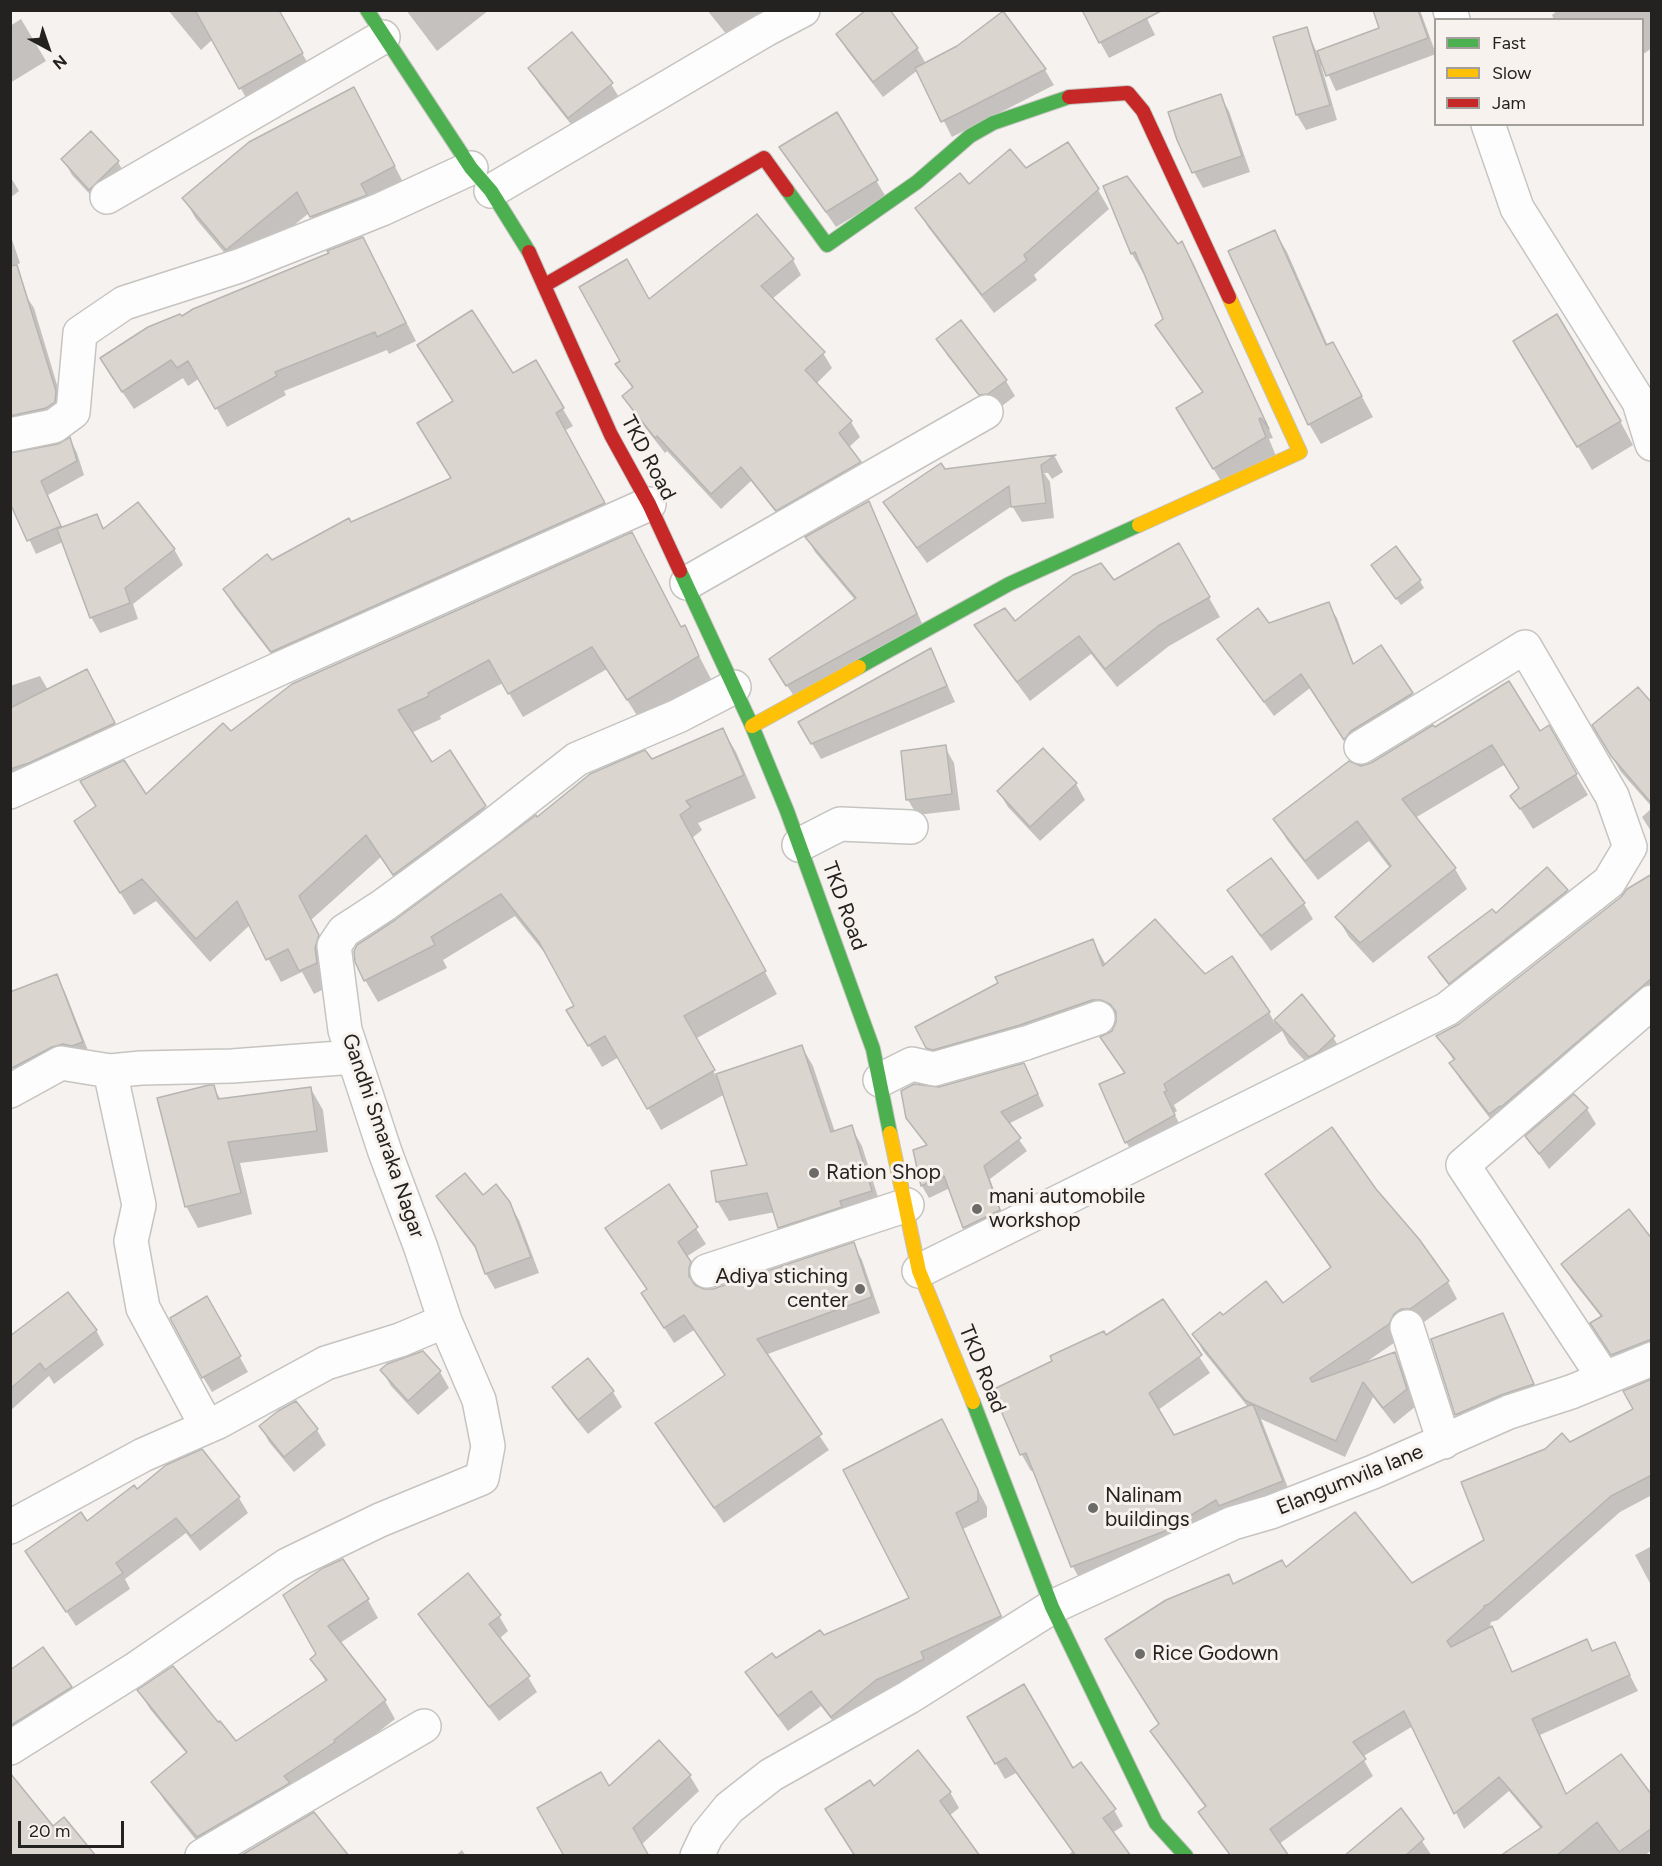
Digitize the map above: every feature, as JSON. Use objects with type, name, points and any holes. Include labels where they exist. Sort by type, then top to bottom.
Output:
[{"type":"street","points":[[10,435],[54,426],[73,412],[80,333],[124,303],[239,266],[382,209],[481,180],[803,10]]},
{"type":"street","points":[[107,197],[375,24]]},
{"type":"street","name":"TKD Road","points":[[375,24],[528,249],[611,435],[649,504],[752,726],[799,845],[873,1049],[920,1271],[994,1453],[1052,1607],[1156,1823],[1186,1856]]},
{"type":"street","points":[[544,285],[764,158],[827,245],[917,182],[970,136],[993,123],[1074,95],[1128,93],[1143,111],[1300,452],[1009,584],[752,726]]},
{"type":"street","points":[[1489,126],[1517,208],[1639,402],[1652,444]]},
{"type":"street","points":[[687,583],[986,412]]},
{"type":"street","points":[[10,792],[649,504]]},
{"type":"street","points":[[920,1271],[1447,1008],[1610,882],[1630,847],[1612,796],[1525,647],[1360,747]]},
{"type":"street","name":"Gandhi Smaraka Nagar","points":[[10,1748],[134,1670],[287,1565],[380,1520],[482,1478],[488,1446],[479,1400],[445,1321],[422,1248],[385,1152],[345,1030],[334,946],[344,931],[384,905],[489,828],[577,759],[678,716],[734,687]]},
{"type":"street","points":[[799,845],[840,824],[911,826]]},
{"type":"street","points":[[1604,1378],[1463,1165],[1652,1002]]},
{"type":"street","points":[[879,1080],[912,1064],[934,1070],[1026,1043],[1098,1018]]},
{"type":"street","points":[[10,1091],[61,1063],[110,1071],[232,1066],[354,1057]]},
{"type":"street","points":[[110,1071],[139,1205],[131,1241],[143,1308],[207,1427]]},
{"type":"street","points":[[707,1271],[907,1205]]},
{"type":"street","points":[[10,1527],[143,1455],[207,1427],[326,1363],[400,1340],[445,1321]]},
{"type":"street","points":[[1407,1327],[1444,1442]]},
{"type":"street","name":"Elangumvila lane","points":[[694,1851],[729,1808],[771,1775],[909,1697],[1052,1607],[1233,1523],[1271,1512],[1444,1442],[1509,1412],[1652,1359]]},
{"type":"street","points":[[202,1856],[424,1726]]},
{"type":"building","points":[[195,10],[279,10],[303,53],[239,89]]},
{"type":"building","points":[[866,10],[890,10],[918,48],[873,82],[836,34]]},
{"type":"building","points":[[1082,10],[1163,10],[1099,43]]},
{"type":"building","points":[[1373,10],[1418,10],[1428,38],[1326,76],[1317,51],[1379,28]]},
{"type":"building","points":[[1003,11],[1046,69],[941,122],[915,68],[957,46]]},
{"type":"building","points":[[1307,27],[1330,105],[1296,115],[1273,37]]},
{"type":"building","points":[[572,32],[613,83],[568,118],[528,68]]},
{"type":"building","points":[[354,87],[395,166],[361,184],[367,195],[310,217],[297,192],[226,250],[182,198],[249,142]]},
{"type":"building","points":[[1221,94],[1242,156],[1192,173],[1177,140],[1168,112]]},
{"type":"building","points":[[837,112],[878,180],[826,212],[779,147]]},
{"type":"building","points":[[91,131],[119,161],[89,190],[61,159]]},
{"type":"building","points":[[1068,142],[1099,189],[1024,255],[1027,260],[982,295],[915,208],[960,173],[969,184],[1010,149],[1026,168]]},
{"type":"building","points":[[1127,176],[1178,244],[1182,241],[1269,429],[1261,418],[1259,419],[1266,437],[1213,469],[1176,408],[1203,392],[1155,325],[1163,319],[1135,252],[1131,254],[1103,186]]},
{"type":"building","points":[[757,214],[794,259],[761,286],[825,352],[805,370],[852,421],[839,433],[861,462],[776,511],[741,467],[711,494],[657,436],[655,438],[622,396],[633,387],[615,364],[620,361],[579,287],[627,259],[649,299]]},
{"type":"building","points":[[1275,230],[1326,345],[1333,342],[1362,396],[1308,425],[1228,251]]},
{"type":"building","points":[[363,237],[406,323],[377,337],[375,332],[275,372],[277,376],[215,409],[188,361],[177,368],[171,360],[122,392],[100,358],[148,327],[180,314],[182,316],[193,309]]},
{"type":"building","points":[[17,265],[56,391],[55,402],[46,408],[10,416],[10,266]]},
{"type":"building","points":[[472,310],[513,373],[536,360],[564,408],[556,413],[605,503],[271,652],[223,589],[267,554],[272,560],[349,518],[351,522],[451,478],[417,423],[453,401],[417,345]]},
{"type":"building","points":[[1557,314],[1621,421],[1577,447],[1513,341]]},
{"type":"building","points":[[961,320],[1007,380],[988,394],[979,395],[936,339]]},
{"type":"building","points":[[70,437],[77,461],[41,481],[61,526],[27,541],[10,503],[10,453],[58,444]]},
{"type":"building","points":[[1056,455],[1041,465],[1046,503],[1011,507],[1009,486],[917,548],[883,502],[941,463],[945,469]]},
{"type":"building","points":[[869,501],[917,614],[786,686],[769,659],[856,598],[805,537]]},
{"type":"building","points":[[138,502],[175,549],[125,588],[130,603],[90,618],[57,529],[97,514],[103,529]]},
{"type":"building","points":[[632,532],[681,627],[685,625],[699,656],[627,700],[592,647],[508,694],[489,660],[428,693],[429,696],[398,710],[432,762],[450,750],[486,806],[393,875],[366,835],[299,896],[319,935],[315,948],[317,963],[299,971],[288,949],[266,960],[237,901],[196,939],[142,879],[120,893],[74,821],[96,806],[80,781],[124,760],[146,794],[223,723],[231,731],[292,684]]},
{"type":"building","points":[[1179,543],[1210,597],[1158,626],[1105,669],[1079,636],[1017,682],[974,625],[1005,608],[1015,621],[1073,575],[1101,563],[1114,580]]},
{"type":"building","points":[[1396,546],[1421,580],[1396,599],[1371,565]]},
{"type":"building","points":[[1329,602],[1353,664],[1381,645],[1413,693],[1351,731],[1344,740],[1301,674],[1264,702],[1217,639],[1258,608],[1269,623]]},
{"type":"building","points":[[931,648],[947,686],[811,744],[798,722]]},
{"type":"building","points":[[87,669],[115,723],[29,763],[10,769],[10,708]]},
{"type":"building","points":[[1509,681],[1540,731],[1549,725],[1577,774],[1520,809],[1510,796],[1519,788],[1492,745],[1402,799],[1456,868],[1360,943],[1335,917],[1391,866],[1357,821],[1305,861],[1273,819],[1349,761],[1361,766],[1371,763]]},
{"type":"building","points":[[1638,687],[1652,703],[1652,804],[1611,756],[1592,725]]},
{"type":"building","points":[[723,728],[744,775],[686,801],[691,807],[680,815],[766,971],[684,1016],[715,1070],[647,1109],[605,1036],[588,1046],[566,1010],[574,1006],[539,942],[501,894],[431,937],[435,945],[364,981],[355,962],[354,951],[357,945],[395,920],[536,815],[537,817],[590,774],[645,750],[652,759]]},
{"type":"building","points":[[946,745],[952,794],[906,800],[901,751]]},
{"type":"building","points":[[1043,748],[1077,783],[1030,827],[997,791]]},
{"type":"building","points":[[1271,858],[1305,903],[1261,936],[1227,890]]},
{"type":"building","points":[[1547,867],[1568,890],[1449,984],[1428,957],[1492,909],[1496,913]]},
{"type":"building","points":[[1652,874],[1652,978],[1501,1107],[1489,1114],[1449,1063],[1455,1059],[1436,1036],[1459,1024],[1621,897],[1627,889]]},
{"type":"building","points":[[1155,919],[1205,974],[1232,956],[1270,1012],[1164,1084],[1167,1091],[1164,1092],[1175,1115],[1125,1143],[1099,1084],[1125,1073],[1100,1037],[1112,1031],[1116,1022],[1116,1012],[1110,1004],[1101,1000],[1092,1000],[1020,1025],[933,1050],[926,1048],[915,1027],[998,983],[995,977],[1093,939],[1103,966]]},
{"type":"building","points":[[57,974],[83,1042],[72,1046],[63,1044],[52,1047],[10,1069],[10,992]]},
{"type":"building","points":[[1302,994],[1335,1036],[1317,1053],[1309,1057],[1274,1020]]},
{"type":"building","points":[[802,1045],[831,1132],[852,1125],[872,1191],[840,1201],[842,1207],[778,1228],[767,1193],[716,1202],[711,1171],[747,1165],[716,1074]]},
{"type":"building","points":[[1024,1063],[1038,1094],[1001,1112],[1021,1138],[984,1166],[1000,1210],[963,1228],[944,1176],[921,1186],[913,1150],[927,1145],[906,1118],[901,1091],[914,1084],[939,1087]]},
{"type":"building","points":[[214,1085],[218,1099],[311,1087],[317,1131],[228,1142],[241,1193],[185,1207],[157,1098]]},
{"type":"building","points":[[1574,1094],[1588,1108],[1539,1154],[1525,1136]]},
{"type":"building","points":[[1332,1127],[1376,1189],[1419,1239],[1449,1281],[1410,1309],[1401,1309],[1394,1314],[1389,1324],[1310,1378],[1312,1382],[1395,1352],[1407,1389],[1383,1408],[1363,1382],[1336,1441],[1245,1400],[1192,1334],[1220,1312],[1223,1315],[1266,1281],[1283,1303],[1331,1267],[1265,1174]]},
{"type":"building","points":[[465,1173],[483,1195],[496,1184],[510,1202],[531,1257],[485,1274],[475,1246],[436,1196]]},
{"type":"building","points":[[669,1184],[698,1227],[678,1242],[691,1262],[689,1276],[695,1285],[704,1289],[713,1289],[854,1242],[872,1297],[757,1339],[822,1434],[714,1508],[655,1423],[725,1375],[684,1315],[664,1328],[641,1293],[647,1289],[605,1228]]},
{"type":"building","points":[[1629,1209],[1652,1239],[1652,1339],[1611,1355],[1590,1323],[1602,1316],[1561,1264]]},
{"type":"building","points":[[68,1292],[97,1330],[45,1370],[40,1363],[10,1389],[10,1336]]},
{"type":"building","points":[[207,1296],[241,1356],[202,1378],[170,1318]]},
{"type":"building","points":[[1163,1299],[1202,1355],[1149,1393],[1174,1435],[1253,1404],[1283,1481],[1219,1506],[1216,1500],[1165,1531],[1071,1567],[1026,1453],[1020,1455],[992,1390],[1052,1361],[1050,1356],[1104,1331],[1106,1335]]},
{"type":"building","points":[[1503,1313],[1534,1384],[1501,1395],[1455,1415],[1431,1339]]},
{"type":"building","points":[[423,1351],[441,1371],[408,1401],[380,1370],[387,1364]]},
{"type":"building","points":[[588,1358],[614,1391],[578,1420],[552,1387]]},
{"type":"building","points":[[1652,1379],[1652,1475],[1611,1496],[1447,1641],[1451,1647],[1492,1626],[1512,1672],[1587,1639],[1592,1651],[1615,1642],[1630,1675],[1532,1719],[1566,1794],[1621,1754],[1652,1795],[1652,1828],[1619,1852],[1597,1822],[1556,1856],[1500,1856],[1542,1827],[1499,1777],[1454,1814],[1404,1711],[1353,1742],[1366,1759],[1270,1829],[1289,1856],[1231,1856],[1198,1812],[1206,1806],[1150,1731],[1159,1724],[1105,1639],[1166,1600],[1229,1574],[1233,1584],[1282,1560],[1286,1567],[1355,1512],[1412,1583],[1484,1540],[1461,1482],[1545,1449],[1562,1433],[1570,1442],[1633,1409],[1623,1391]]},
{"type":"building","points":[[296,1401],[318,1429],[284,1457],[259,1426]]},
{"type":"building","points":[[942,1419],[978,1490],[978,1501],[956,1513],[1001,1616],[921,1652],[924,1659],[876,1680],[831,1717],[811,1691],[778,1716],[745,1672],[772,1653],[776,1658],[820,1630],[824,1635],[909,1598],[843,1470]]},
{"type":"building","points":[[202,1449],[240,1497],[191,1536],[176,1518],[116,1563],[123,1573],[66,1612],[25,1551],[81,1512],[87,1521],[134,1485],[137,1489],[166,1465]]},
{"type":"building","points":[[343,1559],[369,1599],[328,1626],[386,1700],[334,1740],[335,1742],[284,1776],[290,1783],[197,1837],[151,1782],[187,1752],[137,1690],[173,1666],[236,1741],[327,1680],[310,1659],[316,1654],[283,1595],[323,1568]]},
{"type":"building","points":[[468,1573],[501,1615],[489,1624],[530,1676],[489,1707],[418,1614]]},
{"type":"building","points":[[43,1647],[72,1687],[10,1726],[10,1670]]},
{"type":"building","points":[[1024,1684],[1073,1768],[1081,1762],[1116,1809],[1103,1818],[1131,1856],[1076,1856],[1006,1758],[995,1764],[967,1717]]},
{"type":"building","points":[[659,1740],[691,1775],[633,1828],[649,1856],[564,1856],[537,1808],[601,1772],[609,1786]]},
{"type":"building","points":[[918,1750],[951,1792],[940,1801],[980,1856],[855,1856],[825,1809],[870,1780],[874,1786]]},
{"type":"building","points":[[10,1773],[53,1826],[64,1817],[96,1856],[10,1856]]},
{"type":"building","points":[[1401,1808],[1424,1839],[1405,1856],[1344,1856]]},
{"type":"building","points":[[314,1812],[349,1856],[240,1856]]},
{"type":"traffic: fast","points":[[367,10],[471,168],[491,191],[529,252]]},
{"type":"traffic: fast","points":[[787,190],[827,245],[917,182],[970,136],[993,123],[1069,97]]},
{"type":"traffic: fast","points":[[859,667],[1009,584],[1139,525]]},
{"type":"traffic: fast","points":[[680,571],[752,726],[787,811],[873,1049],[890,1133]]},
{"type":"traffic: fast","points":[[973,1402],[1052,1607],[1156,1823],[1186,1856]]},
{"type":"traffic: slow","points":[[1139,525],[1300,452],[1229,297]]},
{"type":"traffic: slow","points":[[752,726],[859,667]]},
{"type":"traffic: slow","points":[[890,1133],[919,1271],[973,1402]]},
{"type":"traffic: jam","points":[[1069,97],[1128,93],[1143,111],[1229,297]]},
{"type":"traffic: jam","points":[[545,285],[764,158],[787,190]]},
{"type":"traffic: jam","points":[[529,252],[611,435],[649,504],[680,571]]},
{"type":"place","name":"Ration Shop","points":[[814,1173]]},
{"type":"place","name":"mani automobile workshop","points":[[977,1209]]},
{"type":"place","name":"Adiya stiching center","points":[[860,1289]]},
{"type":"place","name":"Nalinam buildings","points":[[1093,1508]]},
{"type":"place","name":"Rice Godown","points":[[1140,1654]]}]
